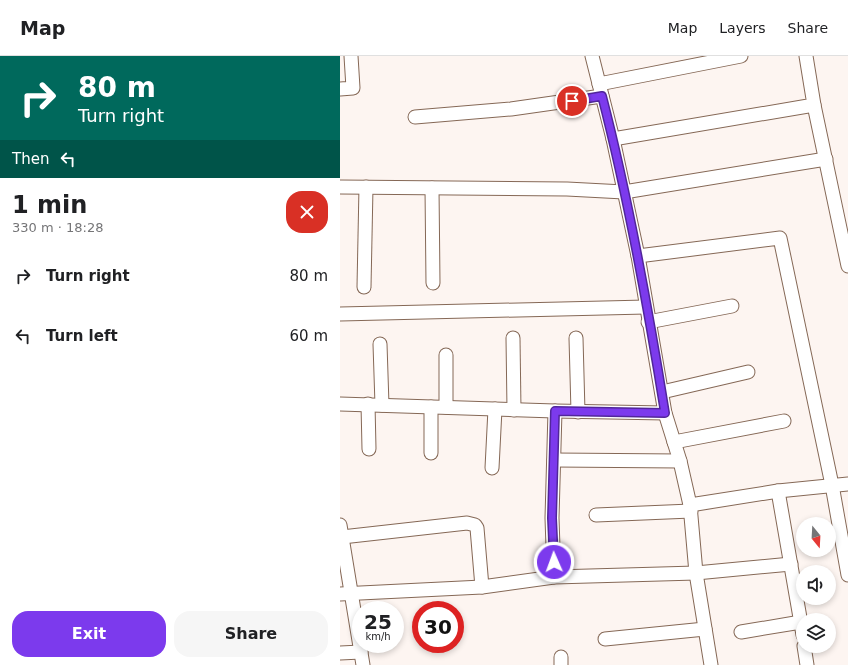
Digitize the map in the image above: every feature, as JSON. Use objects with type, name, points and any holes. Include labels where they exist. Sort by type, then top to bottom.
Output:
[{"type":"street","points":[[340,89],[353,88],[351,56]]},
{"type":"street","points":[[592,56],[613,139],[638,256],[648,322],[665,413],[680,461],[690,508],[696,573],[710,665]]},
{"type":"street","points":[[600,84],[741,56]]},
{"type":"street","points":[[806,56],[814,105],[848,266]]},
{"type":"street","points":[[415,118],[511,109],[602,96]]},
{"type":"street","points":[[613,139],[814,105]]},
{"type":"street","points":[[340,187],[567,189],[624,192],[826,159]]},
{"type":"street","points":[[364,287],[366,188]]},
{"type":"street","points":[[432,188],[433,283]]},
{"type":"street","points":[[638,256],[780,238],[832,485],[848,575]]},
{"type":"street","points":[[648,322],[732,306]]},
{"type":"street","points":[[340,314],[646,307]]},
{"type":"street","points":[[513,338],[514,410]]},
{"type":"street","points":[[576,338],[578,412]]},
{"type":"street","points":[[380,344],[382,405]]},
{"type":"street","points":[[446,355],[446,407]]},
{"type":"street","points":[[662,392],[748,372]]},
{"type":"street","points":[[340,404],[578,412],[665,413]]},
{"type":"street","points":[[368,404],[369,449]]},
{"type":"street","points":[[431,407],[431,454]]},
{"type":"street","points":[[492,468],[495,409]]},
{"type":"street","points":[[554,577],[552,518],[555,411]]},
{"type":"street","points":[[674,442],[784,422]]},
{"type":"street","points":[[554,460],[680,461]]},
{"type":"street","points":[[596,515],[690,508],[778,490],[848,484]]},
{"type":"street","points":[[778,490],[799,613]]},
{"type":"street","points":[[352,617],[346,594],[341,531],[467,523],[472,524],[477,528],[482,586]]},
{"type":"street","points":[[346,594],[482,586],[554,577],[696,573],[791,564]]},
{"type":"street","points":[[742,632],[796,623]]},
{"type":"street","points":[[605,639],[705,629]]},
{"type":"street","points":[[340,653],[352,652]]},
{"type":"street","points":[[361,653],[363,665]]},
{"type":"street","points":[[805,653],[807,665]]},
{"type":"route","points":[[554,562],[552,518],[555,411],[665,413],[638,256],[613,139],[602,96],[572,101]]}]
